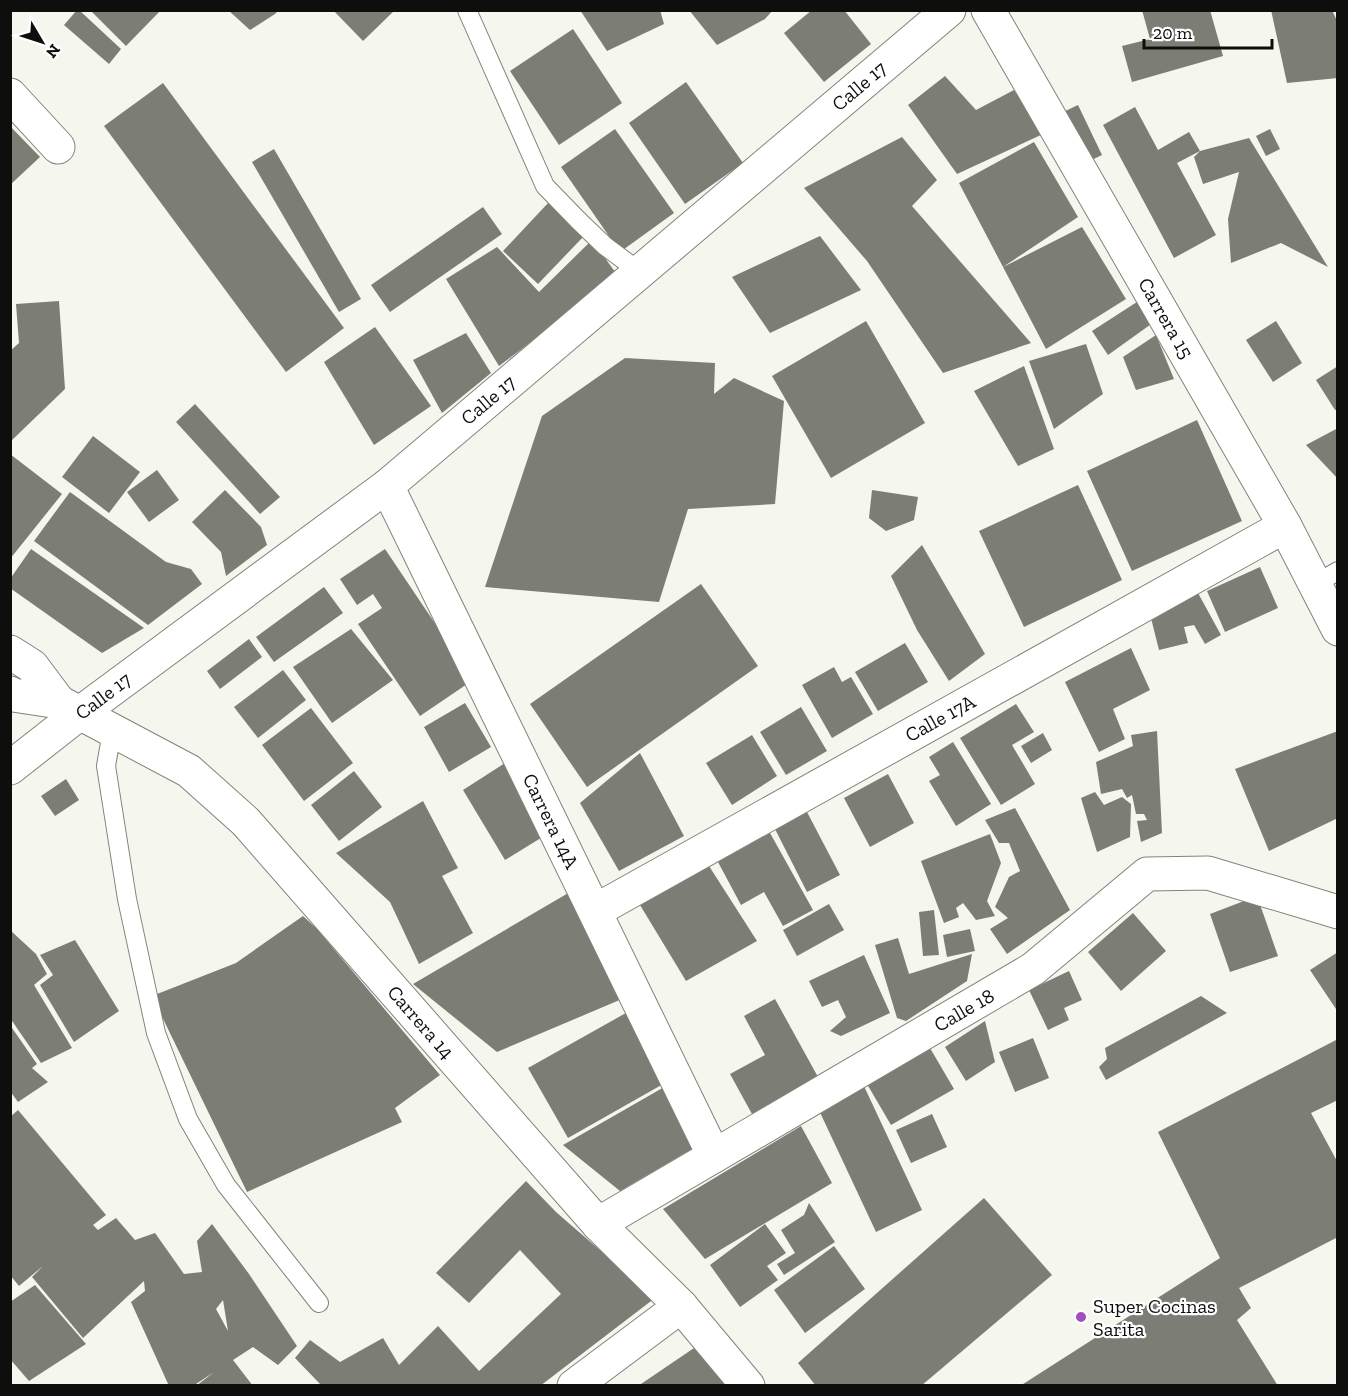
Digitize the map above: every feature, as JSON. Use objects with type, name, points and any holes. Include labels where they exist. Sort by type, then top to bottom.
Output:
[{"type":"street","name":"Calle 17","points":[[10,768],[70,707],[387,486],[949,10]]},
{"type":"street","name":"Carrera 15","points":[[988,10],[1285,526],[1326,578],[1338,629]]},
{"type":"street","points":[[10,95],[58,147]]},
{"type":"street","name":"Carrera 14A","points":[[387,486],[714,1156]]},
{"type":"street","name":"Calle 17A","points":[[595,911],[1285,526]]},
{"type":"street","name":"Carrera 14","points":[[10,652],[32,666],[70,707]]},
{"type":"street","name":"Carrera 14","points":[[10,693],[70,707],[189,771],[246,822],[598,1224],[681,1306],[748,1386]]},
{"type":"street","name":"Calle 18","points":[[598,1224],[1033,969],[1147,874],[1208,873],[1338,912]]},
{"type":"street","points":[[574,1386],[681,1306]]},
{"type":"lane","points":[[467,10],[545,186],[605,246],[640,272]]},
{"type":"lane","points":[[112,730],[106,766],[127,899],[156,1033],[188,1119],[226,1185],[319,1303]]},
{"type":"building","points":[[77,10],[121,49],[109,64],[64,25]]},
{"type":"building","points":[[90,10],[161,10],[126,46]]},
{"type":"building","points":[[228,10],[279,10],[250,30]]},
{"type":"building","points":[[333,10],[395,10],[363,41]]},
{"type":"building","points":[[580,10],[660,10],[664,24],[607,51]]},
{"type":"building","points":[[689,10],[773,10],[765,19],[717,45]]},
{"type":"building","points":[[812,10],[844,10],[871,44],[824,82],[784,33]]},
{"type":"building","points":[[1142,10],[1210,10],[1223,56],[1132,82],[1122,46],[1150,39]]},
{"type":"building","points":[[1271,10],[1332,10],[1338,23],[1338,78],[1287,83]]},
{"type":"building","points":[[573,29],[622,103],[559,145],[510,71]]},
{"type":"building","points":[[945,76],[976,110],[1014,90],[1043,134],[957,174],[908,105]]},
{"type":"building","points":[[686,82],[743,163],[685,204],[629,123]]},
{"type":"building","points":[[163,83],[344,328],[286,372],[104,126]]},
{"type":"building","points":[[1078,105],[1102,155],[1081,165],[1057,115]]},
{"type":"building","points":[[1135,107],[1158,150],[1189,132],[1200,151],[1177,163],[1216,235],[1174,258],[1103,125]]},
{"type":"building","points":[[10,126],[40,157],[10,185]]},
{"type":"building","points":[[615,129],[674,213],[620,252],[561,167]]},
{"type":"building","points":[[1270,129],[1280,149],[1266,156],[1256,136]]},
{"type":"building","points":[[902,137],[937,180],[912,206],[1031,343],[943,373],[867,261],[804,188]]},
{"type":"building","points":[[1249,138],[1328,267],[1281,243],[1231,263],[1228,219],[1239,172],[1203,184],[1194,157],[1200,151]]},
{"type":"building","points":[[1034,142],[1078,217],[1003,267],[959,183]]},
{"type":"building","points":[[274,149],[361,299],[339,312],[252,162]]},
{"type":"building","points":[[549,202],[584,236],[538,284],[503,251]]},
{"type":"building","points":[[483,207],[502,234],[390,312],[371,285]]},
{"type":"building","points":[[1082,227],[1126,299],[1046,349],[1003,267]]},
{"type":"building","points":[[820,236],[861,290],[770,333],[732,277]]},
{"type":"building","points":[[592,240],[618,276],[499,366],[446,279],[497,247],[539,292]]},
{"type":"building","points":[[1140,300],[1154,322],[1108,355],[1092,331]]},
{"type":"building","points":[[59,301],[65,389],[10,442],[10,351],[19,343],[16,304]]},
{"type":"building","points":[[866,321],[925,423],[831,478],[772,376]]},
{"type":"building","points":[[1276,321],[1302,363],[1273,382],[1246,340]]},
{"type":"building","points":[[375,327],[431,406],[374,445],[324,362]]},
{"type":"building","points":[[466,333],[491,373],[442,413],[413,360]]},
{"type":"building","points":[[1156,335],[1174,379],[1136,390],[1123,357]]},
{"type":"building","points":[[1086,344],[1103,394],[1054,429],[1029,361]]},
{"type":"building","points":[[625,358],[715,363],[714,394],[734,378],[784,401],[775,504],[688,509],[659,602],[485,587],[542,416]]},
{"type":"building","points":[[1024,366],[1054,449],[1018,466],[974,391]]},
{"type":"building","points":[[1338,366],[1338,409],[1335,410],[1316,380]]},
{"type":"building","points":[[195,404],[280,497],[260,514],[176,422]]},
{"type":"building","points":[[1197,420],[1242,521],[1132,571],[1087,471]]},
{"type":"building","points":[[1338,428],[1338,479],[1306,445]]},
{"type":"building","points":[[93,436],[140,472],[109,513],[62,477]]},
{"type":"building","points":[[10,454],[62,494],[10,559]]},
{"type":"building","points":[[157,470],[179,500],[149,522],[127,492]]},
{"type":"building","points":[[1078,485],[1122,580],[1024,627],[979,531]]},
{"type":"building","points":[[225,490],[261,527],[267,545],[226,576],[221,552],[192,522]]},
{"type":"building","points":[[872,490],[918,497],[914,520],[886,531],[869,518]]},
{"type":"building","points":[[70,492],[166,562],[191,569],[202,584],[148,625],[34,541]]},
{"type":"building","points":[[922,545],[985,654],[949,681],[917,630],[891,576]]},
{"type":"building","points":[[31,549],[144,628],[102,653],[10,588],[10,579]]},
{"type":"building","points":[[385,549],[473,680],[420,716],[358,624],[382,608],[373,594],[357,605],[340,579]]},
{"type":"building","points":[[1260,567],[1278,608],[1225,632],[1207,591]]},
{"type":"building","points":[[701,584],[758,666],[587,787],[530,704]]},
{"type":"building","points":[[324,587],[343,613],[274,662],[256,637]]},
{"type":"building","points":[[1198,593],[1221,635],[1205,644],[1194,625],[1184,627],[1188,643],[1159,650],[1151,618]]},
{"type":"building","points":[[351,629],[393,680],[332,723],[293,667]]},
{"type":"building","points":[[249,639],[262,657],[220,689],[207,671]]},
{"type":"building","points":[[905,643],[928,682],[878,711],[855,672]]},
{"type":"building","points":[[1131,648],[1150,690],[1113,709],[1125,739],[1099,752],[1065,682]]},
{"type":"building","points":[[834,667],[842,682],[851,677],[873,714],[832,738],[802,685]]},
{"type":"building","points":[[283,670],[306,700],[258,738],[234,707]]},
{"type":"building","points":[[465,703],[491,747],[449,772],[424,727]]},
{"type":"building","points":[[1016,704],[1034,732],[1012,745],[1035,784],[1001,805],[960,738]]},
{"type":"building","points":[[801,707],[827,751],[786,775],[760,732]]},
{"type":"building","points":[[311,708],[353,763],[304,801],[262,745]]},
{"type":"building","points":[[1157,731],[1162,833],[1141,842],[1137,821],[1147,820],[1144,814],[1136,814],[1132,795],[1127,798],[1122,789],[1101,794],[1096,762],[1133,746],[1131,735]]},
{"type":"building","points":[[1338,731],[1338,818],[1269,851],[1235,769]]},
{"type":"building","points":[[1043,733],[1052,750],[1031,763],[1021,746]]},
{"type":"building","points":[[752,735],[777,776],[732,805],[706,763]]},
{"type":"building","points":[[953,742],[991,804],[956,826],[929,781],[940,775],[929,757]]},
{"type":"building","points":[[640,753],[684,836],[619,871],[580,803]]},
{"type":"building","points":[[505,763],[549,833],[505,860],[463,790]]},
{"type":"building","points":[[354,771],[382,807],[339,841],[311,805]]},
{"type":"building","points":[[888,774],[914,823],[870,847],[844,798]]},
{"type":"building","points":[[66,779],[79,800],[55,816],[41,796]]},
{"type":"building","points":[[1095,792],[1104,805],[1122,797],[1131,804],[1130,837],[1097,852],[1081,798]]},
{"type":"building","points":[[423,801],[458,868],[442,876],[473,933],[419,964],[390,902],[336,853]]},
{"type":"building","points":[[1015,808],[1070,910],[1007,954],[990,929],[1008,918],[995,907],[1009,877],[1020,871],[1009,843],[999,843],[985,820]]},
{"type":"building","points":[[807,812],[840,875],[807,892],[775,829]]},
{"type":"building","points":[[770,833],[813,910],[783,926],[764,892],[741,905],[718,862]]},
{"type":"building","points":[[990,834],[1001,863],[987,901],[995,916],[976,920],[963,903],[956,908],[959,917],[944,923],[921,861]]},
{"type":"building","points":[[709,866],[757,941],[686,981],[640,905]]},
{"type":"building","points":[[570,892],[629,996],[497,1052],[413,984]]},
{"type":"building","points":[[1257,896],[1278,956],[1230,972],[1210,914]]},
{"type":"building","points":[[829,904],[844,930],[797,956],[783,930]]},
{"type":"building","points":[[934,910],[939,955],[923,956],[919,912]]},
{"type":"building","points":[[1133,913],[1166,951],[1121,991],[1088,952]]},
{"type":"building","points":[[303,916],[317,929],[440,1075],[395,1108],[402,1122],[247,1192],[152,996],[236,963]]},
{"type":"building","points":[[970,929],[975,951],[947,957],[943,935]]},
{"type":"building","points":[[10,930],[36,954],[47,974],[34,985],[72,1048],[41,1063],[10,1018]]},
{"type":"building","points":[[898,938],[909,974],[972,954],[967,981],[906,1021],[897,1018],[875,945]]},
{"type":"building","points":[[75,940],[119,1011],[74,1042],[40,985],[53,975],[40,955]]},
{"type":"building","points":[[1338,952],[1338,1012],[1310,970]]},
{"type":"building","points":[[864,955],[890,1013],[841,1036],[830,1031],[846,1017],[838,1000],[822,1007],[809,981]]},
{"type":"building","points":[[1069,971],[1082,1000],[1064,1008],[1069,1020],[1048,1030],[1029,990]]},
{"type":"building","points":[[1201,996],[1227,1013],[1106,1080],[1099,1067],[1107,1059],[1105,1048]]},
{"type":"building","points":[[775,999],[818,1077],[752,1114],[730,1074],[765,1055],[744,1016]]},
{"type":"building","points":[[633,1009],[672,1079],[568,1138],[528,1068]]},
{"type":"building","points":[[985,1021],[995,1062],[966,1081],[945,1047]]},
{"type":"building","points":[[10,1025],[37,1064],[32,1068],[48,1082],[18,1102],[10,1091]]},
{"type":"building","points":[[1033,1038],[1049,1078],[1015,1092],[999,1052]]},
{"type":"building","points":[[1338,1039],[1338,1100],[1311,1113],[1338,1163],[1338,1237],[1239,1288],[1251,1308],[1237,1320],[1278,1386],[1020,1386],[1220,1258],[1158,1132]]},
{"type":"building","points":[[930,1048],[954,1089],[891,1125],[867,1084]]},
{"type":"building","points":[[863,1084],[922,1210],[876,1232],[817,1106]]},
{"type":"building","points":[[666,1086],[699,1145],[620,1191],[563,1145]]},
{"type":"building","points":[[18,1110],[106,1215],[93,1225],[98,1230],[116,1218],[135,1240],[155,1233],[184,1274],[202,1272],[197,1241],[212,1224],[297,1346],[278,1365],[253,1347],[233,1360],[253,1386],[196,1386],[214,1372],[193,1386],[169,1386],[131,1302],[145,1291],[144,1281],[83,1338],[32,1277],[43,1266],[19,1286],[10,1275],[10,1117]],"holes":[[[223,1300],[228,1331],[216,1309]]]},
{"type":"building","points":[[932,1114],[947,1147],[911,1163],[896,1130]]},
{"type":"building","points":[[801,1126],[832,1183],[705,1259],[663,1209]]},
{"type":"building","points":[[526,1181],[556,1212],[655,1298],[540,1386],[322,1386],[295,1358],[310,1340],[340,1362],[383,1338],[399,1365],[438,1326],[479,1371],[561,1294],[520,1250],[469,1303],[436,1273]]},
{"type":"building","points":[[984,1198],[1052,1275],[921,1386],[816,1386],[798,1363]]},
{"type":"building","points":[[809,1203],[835,1242],[784,1275],[777,1264],[795,1253],[781,1230],[804,1215]]},
{"type":"building","points":[[765,1224],[786,1253],[767,1266],[778,1280],[740,1307],[710,1265]]},
{"type":"building","points":[[834,1246],[865,1289],[805,1333],[774,1290]]},
{"type":"building","points":[[35,1285],[86,1344],[29,1381],[10,1359],[10,1302]]},
{"type":"building","points":[[697,1346],[737,1386],[638,1386]]},
{"type":"place","name":"Super Cocinas Sarita","points":[[1081,1317]]}]
